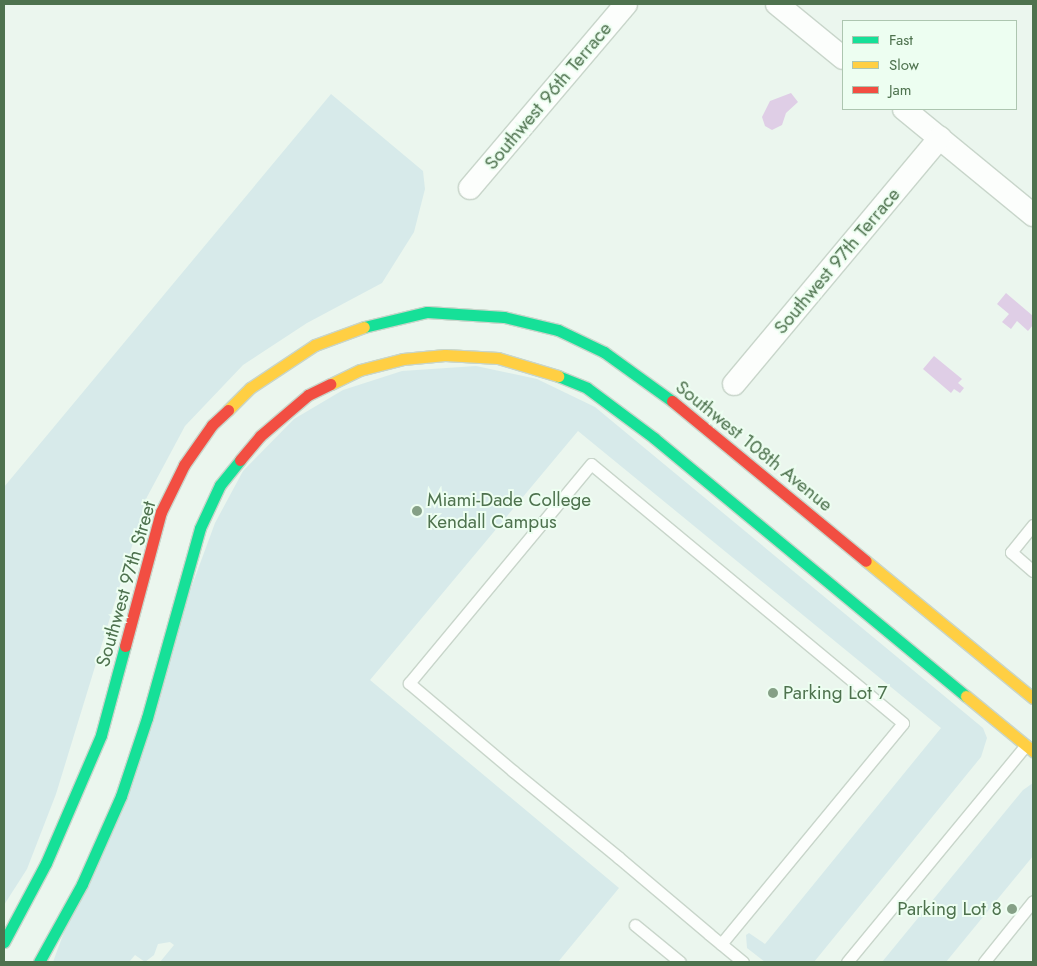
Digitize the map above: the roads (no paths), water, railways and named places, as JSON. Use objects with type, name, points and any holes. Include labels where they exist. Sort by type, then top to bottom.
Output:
[{"type":"street","name":"Southwest 96th Terrace","points":[[470,188],[626,4]]},
{"type":"street","points":[[777,4],[842,57]]},
{"type":"street","points":[[905,110],[1033,215]]},
{"type":"street","name":"Southwest 97th Terrace","points":[[734,384],[940,138]]},
{"type":"street","name":"Southwest 108th Avenue","points":[[411,314],[473,313],[534,322],[604,352],[658,390],[1033,698]]},
{"type":"street","name":"Southwest 97th Street","points":[[4,942],[46,862],[90,763],[110,705],[161,512],[198,445],[243,394],[298,354],[353,330],[411,314]]},
{"type":"street","points":[[39,962],[88,870],[127,779],[147,718],[200,528],[220,485],[260,436],[308,395],[360,370],[418,357],[472,355],[524,364],[564,377],[609,402],[1031,744]]},
{"type":"street","points":[[90,763],[99,774]]},
{"type":"street","points":[[85,851],[88,870]]},
{"type":"lane","points":[[721,944],[903,723],[591,464],[409,683],[721,944],[743,962]]},
{"type":"lane","points":[[1033,525],[1011,552],[1033,570]]},
{"type":"lane","points":[[847,962],[1031,744]]},
{"type":"lane","points":[[984,962],[1033,901]]},
{"type":"lane","points":[[635,925],[680,962]]},
{"type":"place","name":"Miami-Dade College Kendall Campus","points":[[417,511]]},
{"type":"place","name":"Parking Lot 7","points":[[773,693]]},
{"type":"place","name":"Parking Lot 8","points":[[1012,909]]}]
